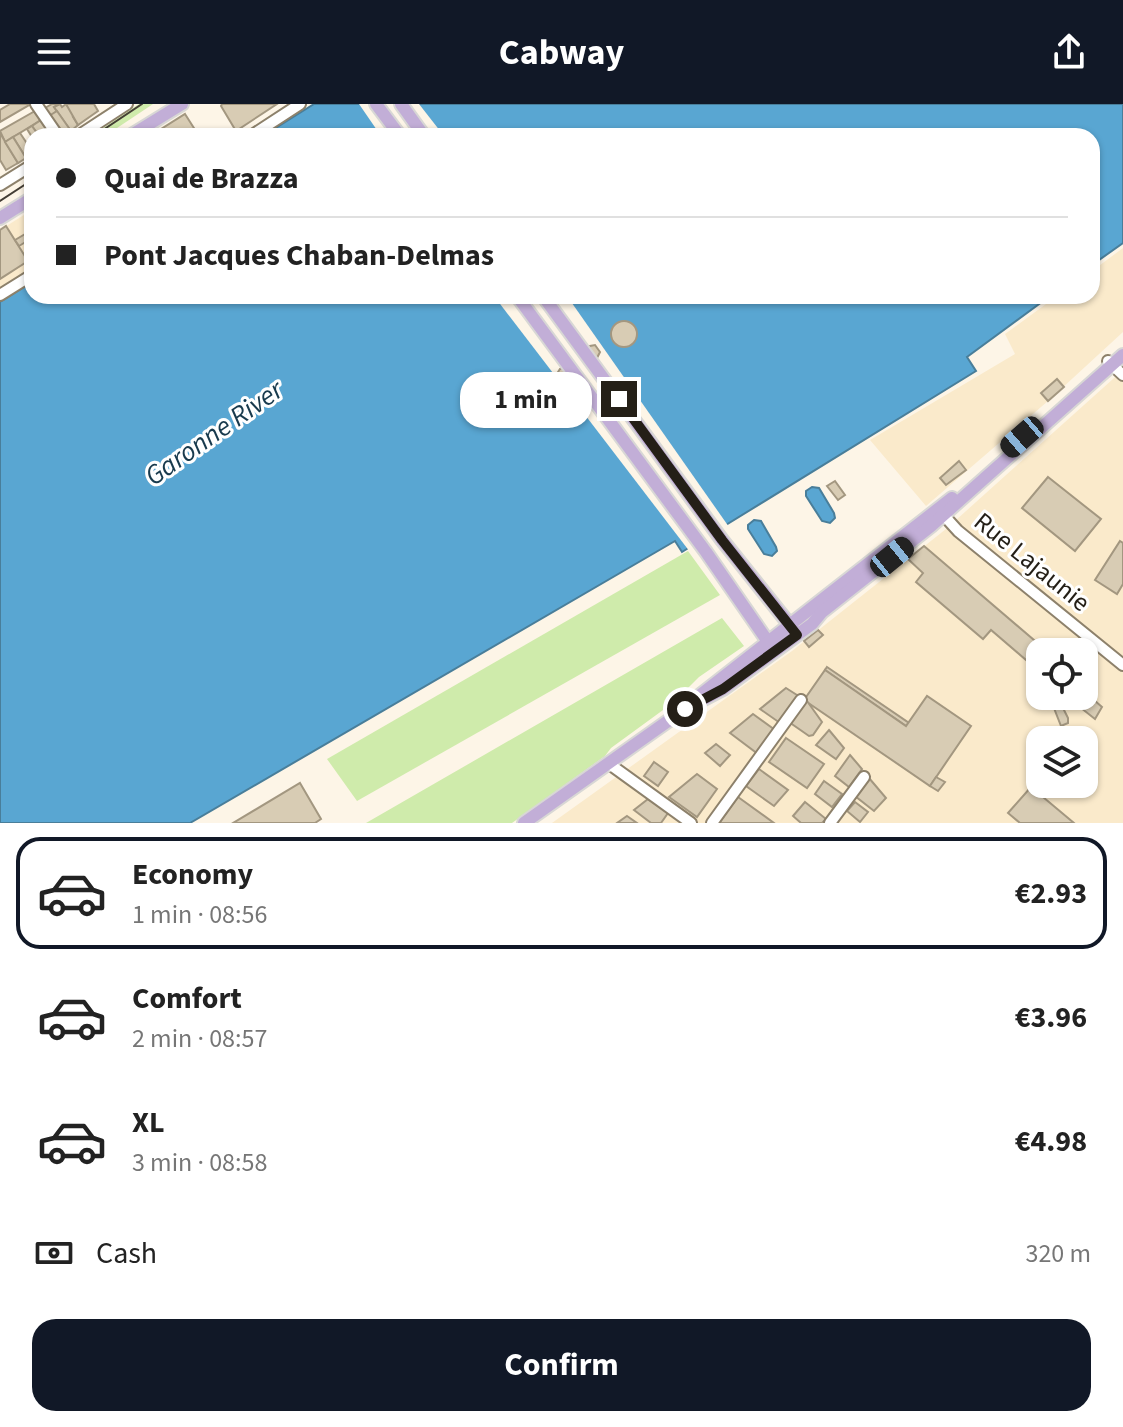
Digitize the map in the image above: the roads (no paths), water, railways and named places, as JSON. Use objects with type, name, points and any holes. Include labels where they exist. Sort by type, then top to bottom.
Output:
[{"type":"main road","points":[[130,128],[168,104]]},
{"type":"main road","points":[[143,128],[182,104]]},
{"type":"main road","points":[[376,104],[394,128]]},
{"type":"main road","points":[[401,104],[418,128]]},
{"type":"main road","points":[[2,212],[24,200]]},
{"type":"main road","points":[[523,304],[706,552],[771,646]]},
{"type":"main road","points":[[549,304],[722,540],[794,630]]},
{"type":"main road","points":[[1115,368],[1123,347]]},
{"type":"main road","points":[[524,823],[685,709],[723,689],[771,646],[944,516],[1115,368],[1123,355]]},
{"type":"street","points":[[36,104],[52,128]]},
{"type":"street","points":[[90,128],[127,104]]},
{"type":"street","points":[[263,128],[300,104]]},
{"type":"street","points":[[0,185],[24,170]]},
{"type":"street","points":[[0,295],[24,280]]},
{"type":"street","name":"Rue Lajaunie","points":[[944,516],[1123,665]]},
{"type":"street","points":[[712,823],[801,700]]},
{"type":"street","points":[[608,763],[691,823]]},
{"type":"street","points":[[830,823],[864,777]]},
{"type":"street","points":[[666,823],[675,811]]},
{"type":"water","points":[[314,104],[1123,104],[1123,243],[1100,259],[1100,128],[276,128]]},
{"type":"water","name":"Garonne River","points":[[24,287],[24,304],[1039,304],[967,357],[976,371],[682,552],[675,541],[190,823],[0,823],[0,302]]},
{"type":"water","points":[[812,487],[819,488],[834,513],[835,518],[830,523],[822,521],[806,496],[806,491]]},
{"type":"water","points":[[754,520],[761,521],[776,547],[777,551],[772,556],[764,554],[748,529]]},
{"type":"tram line","points":[[106,128],[142,104]]},
{"type":"tram line","points":[[0,201],[24,185]]}]
